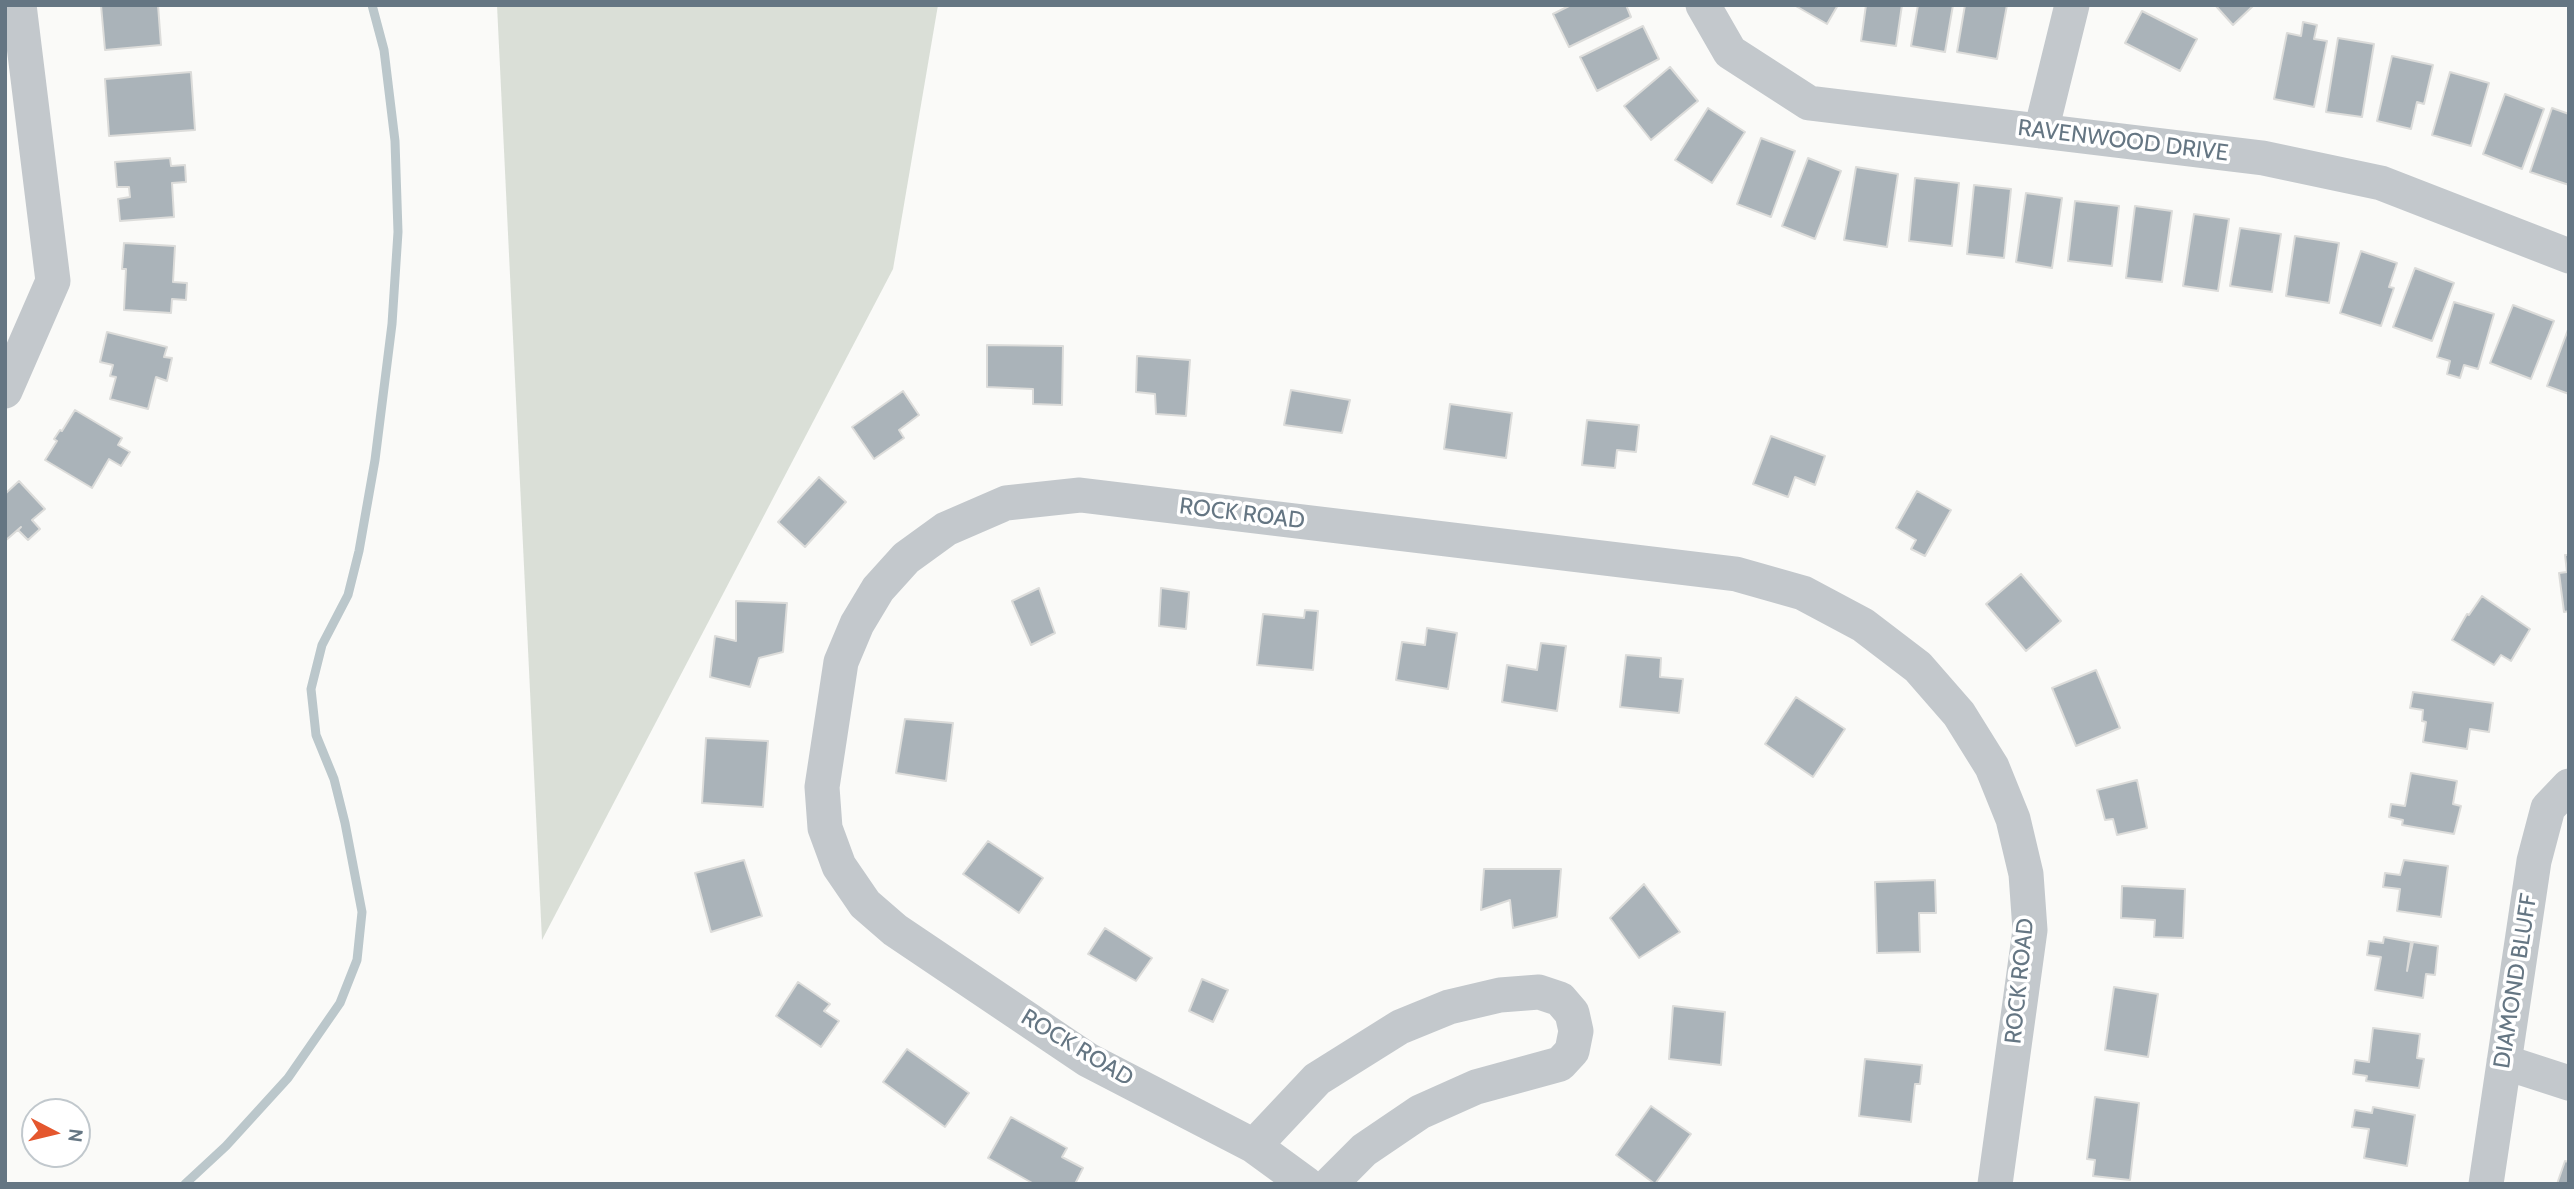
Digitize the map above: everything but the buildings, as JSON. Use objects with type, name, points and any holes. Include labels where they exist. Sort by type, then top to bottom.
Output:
[{"type":"street","points":[[5,391],[53,281],[19,5]]},
{"type":"street","name":"RAVENWOOD DRIVE","points":[[1703,5],[1730,52],[1809,103],[2263,158],[2381,183],[2569,256]]},
{"type":"street","points":[[2040,131],[2072,5]]},
{"type":"street","name":"ROCK ROAD","points":[[1306,1184],[1254,1146],[1088,1059],[895,930],[865,904],[839,866],[825,828],[822,787],[841,662],[857,624],[878,589],[906,558],[946,528],[1006,503],[1080,495],[1736,574],[1803,593],[1863,625],[1918,667],[1959,714],[1992,767],[2013,819],[2026,874],[2030,930],[1995,1184]]},
{"type":"street","name":"DIAMOND BLUFF","points":[[2486,1184],[2534,860],[2549,808],[2569,786]]},
{"type":"street","points":[[1254,1146],[1317,1079],[1400,1027],[1449,1007],[1500,995],[1539,992],[1560,999],[1572,1013],[1576,1031],[1572,1051],[1560,1064],[1476,1087],[1420,1112],[1364,1150],[1330,1184]]},
{"type":"street","points":[[2504,1062],[2569,1083]]},
{"type":"shaded area","points":[[497,5],[938,5],[893,269],[542,940]]},
{"type":"waterway","points":[[185,1184],[226,1146],[288,1078],[340,1003],[357,960],[362,912],[334,779],[316,735],[311,689],[322,645],[348,595],[359,551],[375,460],[392,324],[398,232],[395,141],[384,50],[372,5]]}]
